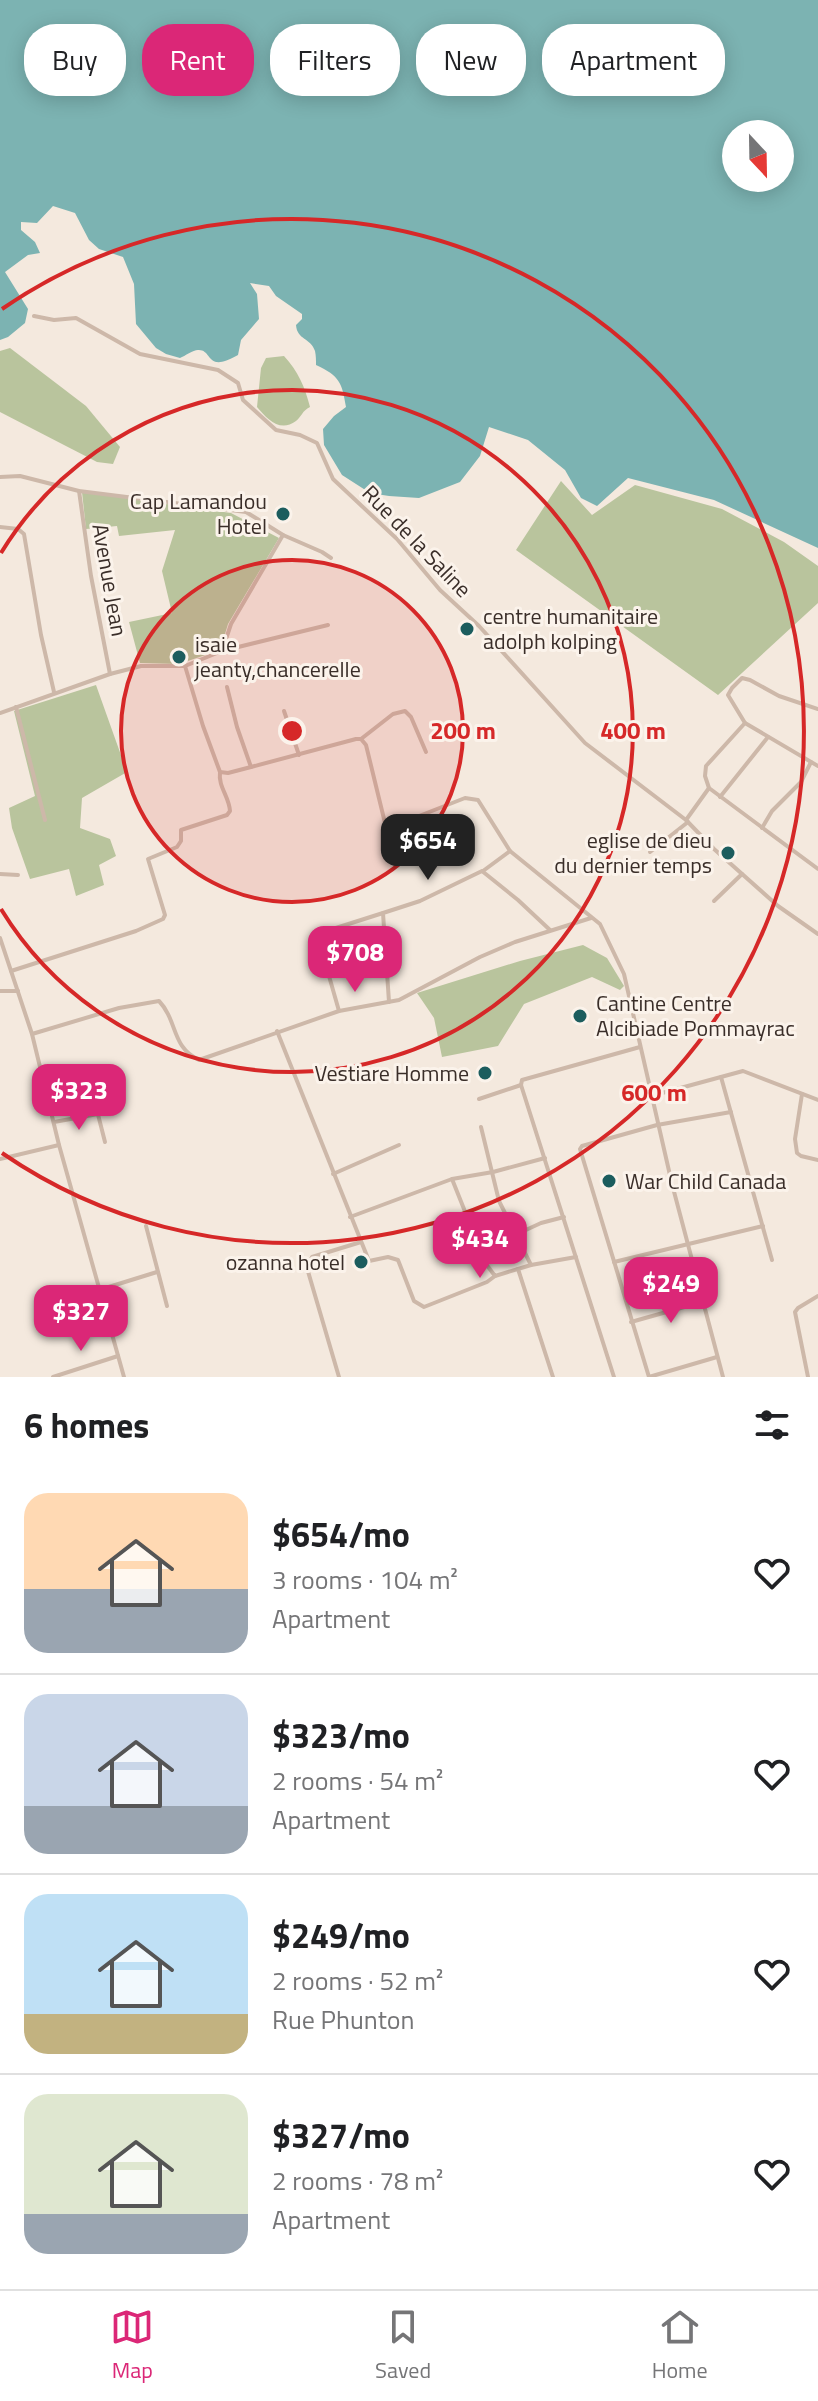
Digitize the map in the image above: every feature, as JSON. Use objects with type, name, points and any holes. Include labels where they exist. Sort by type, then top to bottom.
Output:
[{"type":"street","name":"Rue de la Saline","points":[[34,316],[54,320],[76,318],[140,354],[218,370],[238,383],[243,400],[276,430],[300,435],[317,443],[333,479],[397,539],[440,590],[487,635],[585,743],[687,821],[778,906],[818,934]]},
{"type":"street","points":[[0,477],[20,476],[79,491],[246,512],[283,535],[331,558]]},
{"type":"street","name":"Avenue Jean","points":[[79,491],[110,674]]},
{"type":"street","points":[[0,527],[18,529],[24,534],[54,692]]},
{"type":"street","points":[[222,651],[231,624],[283,535]]},
{"type":"street","points":[[0,713],[110,674],[141,666],[185,666],[222,651],[328,625]]},
{"type":"street","points":[[11,971],[136,931],[163,919],[165,915],[148,859],[177,847],[181,841],[181,830],[227,815],[230,811],[185,666]]},
{"type":"street","points":[[818,709],[779,696],[742,678],[728,695],[745,723],[818,766]]},
{"type":"street","points":[[227,687],[251,767]]},
{"type":"street","points":[[16,707],[45,820]]},
{"type":"street","points":[[284,711],[299,755]]},
{"type":"street","points":[[220,772],[228,773],[361,739],[393,714],[405,711],[411,717],[426,752]]},
{"type":"street","points":[[745,723],[706,766],[709,788],[818,869]]},
{"type":"street","points":[[720,797],[768,737]]},
{"type":"street","points":[[361,739],[366,745],[385,823],[396,827],[472,797],[478,800],[510,851],[600,924],[624,974],[657,1125],[723,1377]]},
{"type":"street","points":[[762,828],[772,811],[801,782],[811,762]]},
{"type":"street","points":[[650,852],[687,821],[709,788]]},
{"type":"street","points":[[339,1011],[317,934],[420,901],[482,871],[510,851]]},
{"type":"street","points":[[482,871],[550,930]]},
{"type":"street","points":[[0,874],[18,875]]},
{"type":"street","points":[[714,901],[742,874]]},
{"type":"street","points":[[383,913],[389,1002]]},
{"type":"street","points":[[32,1034],[119,1008],[159,1001],[167,1009],[179,1043],[188,1055],[199,1060],[339,1011],[389,1002],[417,992],[492,952],[591,918]]},
{"type":"street","points":[[0,938],[32,1034],[59,1145],[124,1377]]},
{"type":"street","points":[[0,991],[18,991]]},
{"type":"street","points":[[277,1031],[369,1261],[388,1257],[398,1260],[414,1301],[424,1307],[495,1276],[531,1265],[576,1257]]},
{"type":"street","points":[[614,1377],[521,1085],[522,1080],[640,1047]]},
{"type":"street","points":[[651,1096],[743,1071],[818,1100]]},
{"type":"street","points":[[721,1077],[772,1260]]},
{"type":"street","points":[[479,1099],[521,1085]]},
{"type":"street","points":[[92,1091],[105,1142]]},
{"type":"street","points":[[802,1094],[795,1139],[797,1153],[818,1160]]},
{"type":"street","points":[[717,1357],[649,1377],[580,1149],[657,1125],[731,1112]]},
{"type":"street","points":[[54,1122],[98,1114]]},
{"type":"street","points":[[481,1127],[499,1201],[531,1265]]},
{"type":"street","points":[[0,1159],[59,1145]]},
{"type":"street","points":[[333,1174],[399,1145]]},
{"type":"street","points":[[350,1217],[452,1179],[545,1158]]},
{"type":"street","points":[[452,1179],[486,1264],[495,1276]]},
{"type":"street","points":[[515,1235],[564,1217]]},
{"type":"street","points":[[614,1262],[764,1225]]},
{"type":"street","points":[[146,1226],[167,1306]]},
{"type":"street","points":[[339,1377],[307,1268],[312,1257],[361,1242]]},
{"type":"street","points":[[518,1269],[553,1377]]},
{"type":"street","points":[[99,1290],[157,1272]]},
{"type":"street","points":[[808,1377],[795,1312],[818,1296]]},
{"type":"street","points":[[631,1322],[702,1302]]},
{"type":"street","points":[[53,1377],[118,1356]]},
{"type":"green space","points":[[10,348],[86,406],[120,447],[113,464],[97,462],[0,412],[0,351]]},
{"type":"green space","points":[[284,356],[300,380],[310,407],[296,421],[285,426],[270,420],[257,407],[261,368],[266,358]]},
{"type":"green space","points":[[561,481],[592,515],[635,485],[722,509],[784,542],[818,566],[818,603],[718,695],[516,550]]},
{"type":"green space","points":[[82,492],[231,513],[279,538],[228,624],[220,650],[179,664],[140,663],[129,622],[172,613],[162,571],[175,530],[119,536],[117,526],[86,529]]},
{"type":"green space","points":[[96,685],[127,772],[82,798],[80,828],[110,839],[116,856],[99,865],[104,885],[76,896],[69,869],[30,879],[12,828],[9,808],[35,796],[14,711]]},
{"type":"green space","points":[[583,945],[607,958],[624,986],[620,990],[592,977],[524,1004],[498,1046],[442,1057],[434,1018],[417,993]]},
{"type":"water","points":[[0,0],[818,0],[818,548],[714,500],[628,478],[597,506],[581,498],[565,470],[528,440],[489,427],[480,456],[460,482],[419,498],[370,493],[342,475],[324,445],[323,429],[346,407],[338,381],[316,365],[313,347],[297,330],[296,325],[302,314],[276,296],[269,286],[250,283],[257,294],[259,319],[241,340],[238,355],[215,362],[198,350],[180,358],[166,354],[156,348],[136,324],[134,284],[123,257],[99,249],[89,240],[75,213],[53,206],[37,223],[21,222],[21,230],[35,242],[40,253],[28,255],[5,272],[28,309],[25,323],[0,340]]},
{"type":"place","name":"Cap Lamandou Hotel","points":[[283,514]]},
{"type":"place","name":"centre humanitaire adolph kolping","points":[[467,629]]},
{"type":"place","name":"isaie jeanty,chancerelle","points":[[179,657]]},
{"type":"place","name":"eglise de dieu du dernier temps","points":[[728,853]]},
{"type":"place","name":"Cantine Centre Alcibiade Pommayrac","points":[[580,1016]]},
{"type":"place","name":"Vestiare Homme","points":[[485,1073]]},
{"type":"place","name":"War Child Canada","points":[[609,1181]]},
{"type":"place","name":"ozanna hotel","points":[[361,1262]]}]
